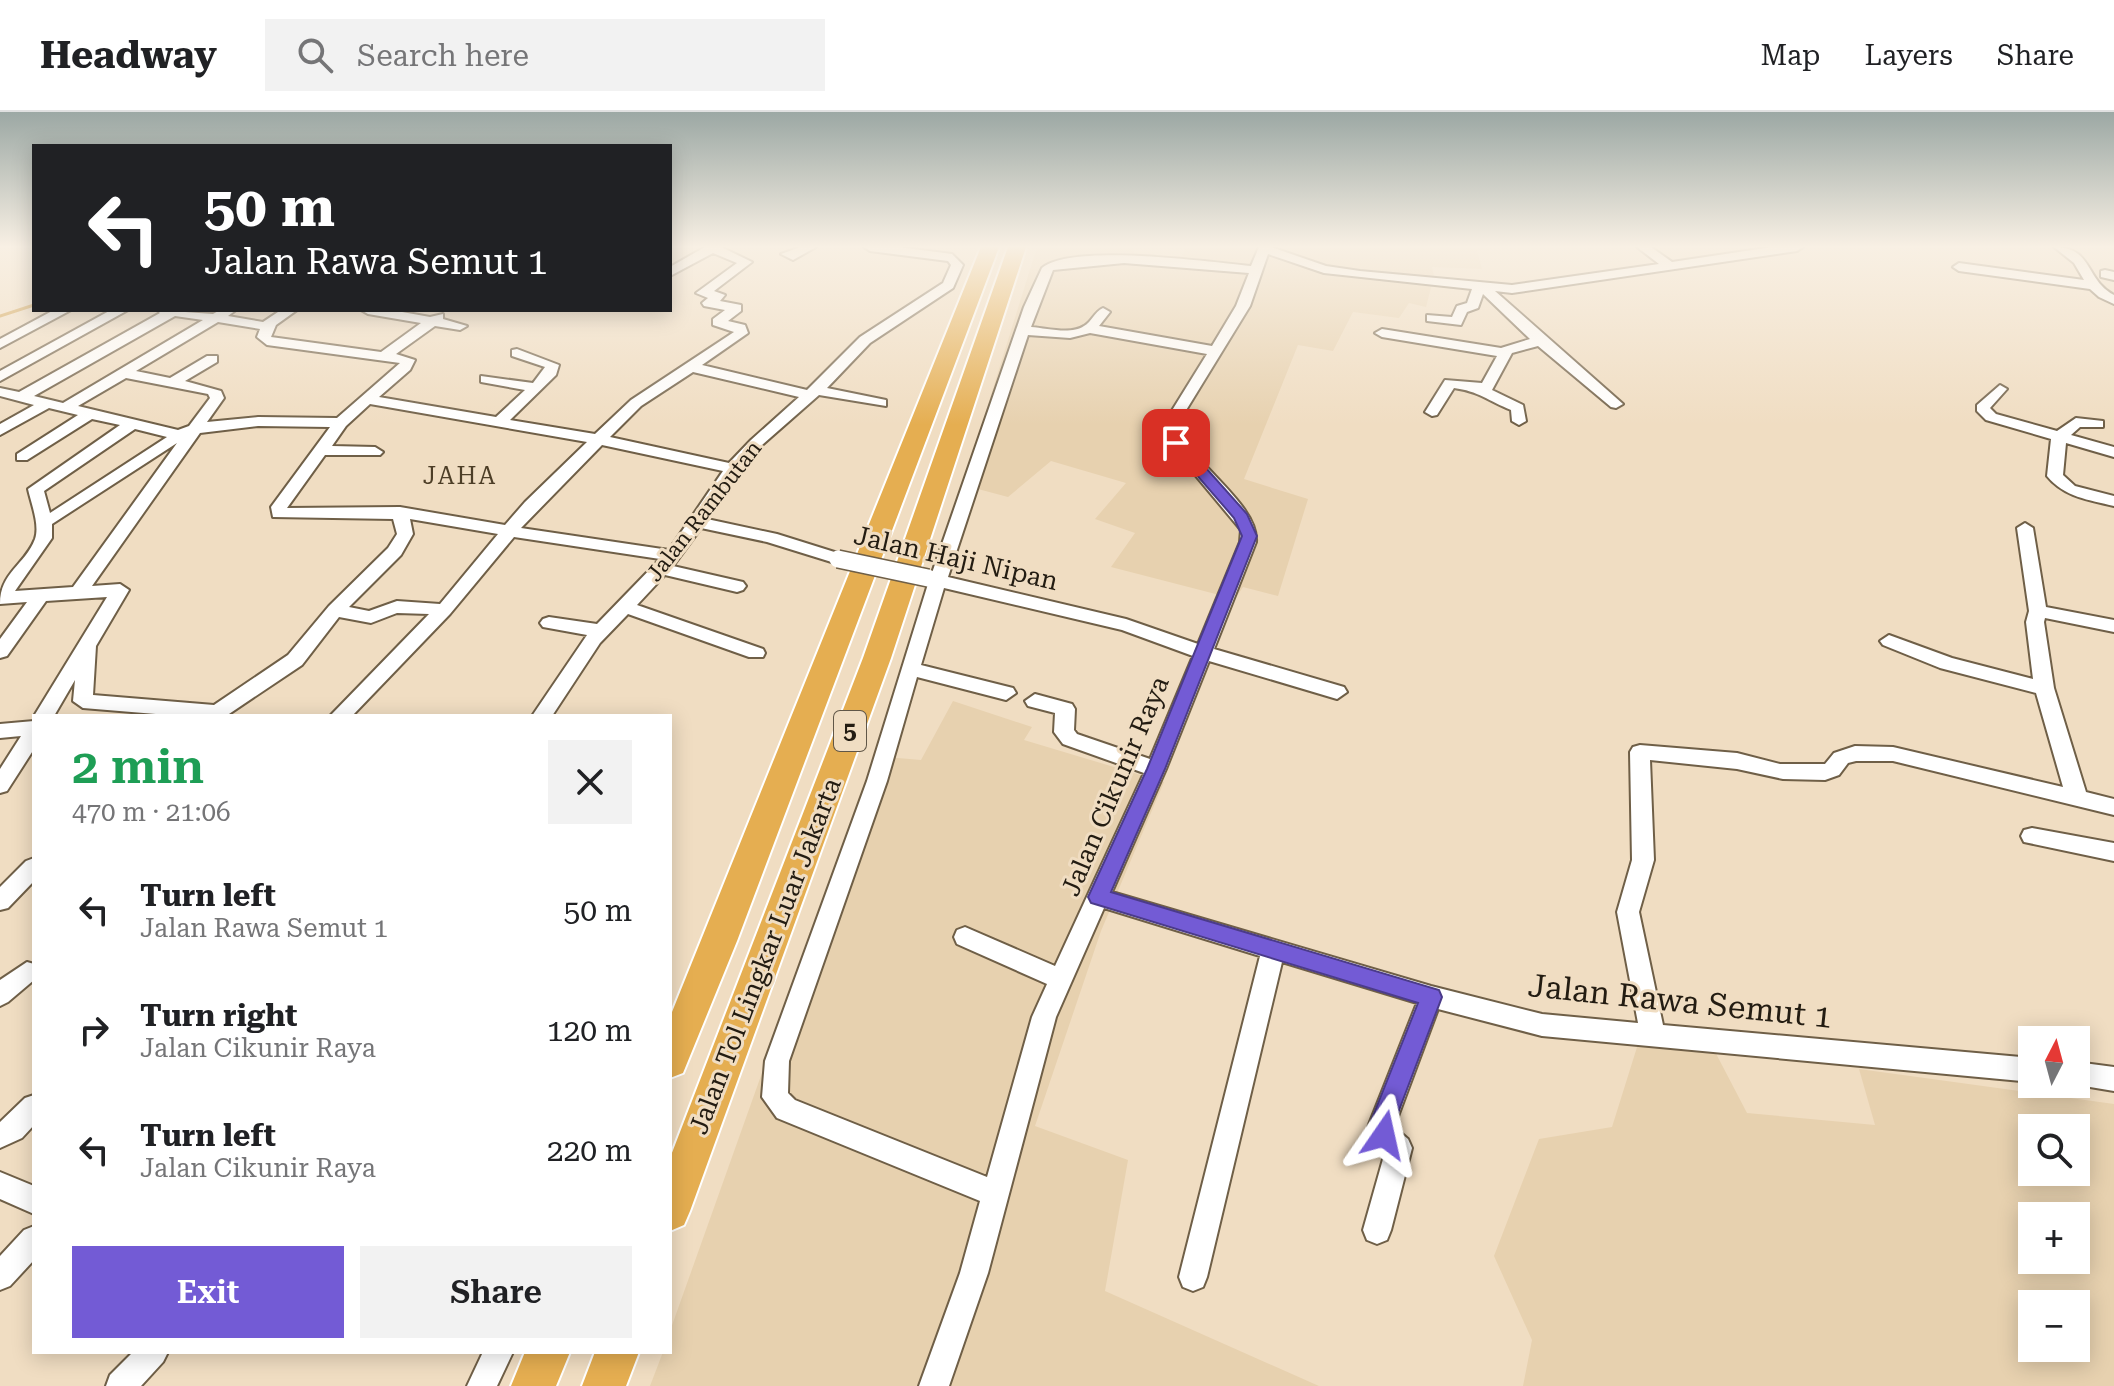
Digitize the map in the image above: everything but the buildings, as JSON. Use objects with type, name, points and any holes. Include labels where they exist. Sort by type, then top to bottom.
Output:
[{"type":"highway","name":"Jalan Tol Lingkar Luar Jakarta","points":[[672,1056],[720,941],[967,306]]},
{"type":"highway","name":"Jalan Tol Lingkar Luar Jakarta","points":[[672,1206],[877,658],[997,306]]},
{"type":"highway","points":[[533,1386],[547,1354]]},
{"type":"highway","points":[[604,1386],[616,1354]]},
{"type":"street","points":[[342,714],[444,610],[508,531],[598,440],[647,394],[726,345],[742,331],[718,322],[736,308],[728,306]]},
{"type":"street","name":"Jalan Rambutan","points":[[543,714],[601,631],[667,562],[733,469],[773,426],[813,392],[865,340],[915,306]]},
{"type":"street","points":[[994,1193],[786,1109],[775,1097],[773,1085],[782,1041],[854,849],[912,669],[934,579],[1032,306]]},
{"type":"street","name":"Jalan Cikunir Raya","points":[[934,1386],[974,1273],[1044,1017],[1156,769],[1248,542],[1249,530],[1241,517],[1176,443],[1170,425],[1242,306]]},
{"type":"street","points":[[1432,318],[1456,322],[1462,309],[1469,306]]},
{"type":"street","points":[[1502,306],[1616,404]]},
{"type":"street","points":[[0,344],[60,312]]},
{"type":"street","points":[[0,377],[117,312]]},
{"type":"street","points":[[20,398],[168,312]]},
{"type":"street","points":[[175,312],[213,320],[269,325]]},
{"type":"street","points":[[65,408],[226,312]]},
{"type":"street","points":[[287,312],[269,325],[264,340],[385,355],[405,359],[407,364],[341,423],[279,507],[279,513],[400,512],[667,562],[737,586]]},
{"type":"street","points":[[380,312],[460,326]]},
{"type":"street","points":[[385,355],[444,312]]},
{"type":"street","points":[[1090,329],[1103,312]]},
{"type":"street","points":[[1023,331],[1070,334],[1090,329],[1216,351]]},
{"type":"street","points":[[1382,333],[1504,353]]},
{"type":"street","points":[[1482,389],[1486,388],[1504,353],[1540,341]]},
{"type":"street","points":[[500,421],[551,372],[552,365],[544,360],[517,353]]},
{"type":"street","points":[[175,381],[212,359]]},
{"type":"street","points":[[691,367],[881,403]]},
{"type":"street","points":[[79,592],[186,431],[217,398],[214,391],[123,373]]},
{"type":"street","points":[[486,379],[536,388]]},
{"type":"street","points":[[1432,412],[1450,383],[1482,389],[1493,398],[1518,408],[1519,421]]},
{"type":"street","points":[[2000,389],[1982,411],[2000,420],[2114,452]]},
{"type":"street","points":[[0,392],[134,423],[186,431],[262,423],[341,423]]},
{"type":"street","points":[[367,399],[500,421],[733,469]]},
{"type":"street","points":[[0,430],[46,404]]},
{"type":"street","points":[[22,457],[91,413]]},
{"type":"street","points":[[2098,424],[2076,422],[2059,438],[2055,476],[2069,489],[2114,501]]},
{"type":"street","points":[[0,598],[44,538],[44,522],[36,489],[134,423]]},
{"type":"street","points":[[44,522],[63,513],[186,431]]},
{"type":"street","points":[[324,450],[375,452]]},
{"type":"street","points":[[88,643],[83,701],[214,714],[288,667],[335,610],[395,551],[405,534],[400,512]]},
{"type":"street","name":"Jalan Haji Nipan","points":[[697,522],[771,538],[838,559],[1126,625],[1202,652],[1337,692]]},
{"type":"street","points":[[2025,528],[2038,611],[2036,637],[2044,688],[2077,798]]},
{"type":"street","points":[[0,598],[120,590],[45,714]]},
{"type":"street","points":[[2,645],[41,595]]},
{"type":"street","points":[[335,610],[371,617],[397,605],[444,610]]},
{"type":"street","points":[[625,607],[756,653]]},
{"type":"street","points":[[2038,611],[2114,626]]},
{"type":"street","points":[[549,623],[601,631]]},
{"type":"street","points":[[1889,641],[1947,663],[2044,688]]},
{"type":"street","points":[[912,669],[1006,693]]},
{"type":"street","points":[[1035,701],[1065,709],[1064,732],[1070,739],[1156,769]]},
{"type":"street","points":[[0,731],[32,731]]},
{"type":"street","points":[[0,785],[32,734]]},
{"type":"street","points":[[1653,1037],[1628,912],[1643,860],[1640,752],[1737,761],[1777,770],[1825,772],[1847,755],[1876,752],[1920,759],[2077,798],[2111,812]]},
{"type":"street","points":[[2032,836],[2114,852]]},
{"type":"street","points":[[0,901],[32,869]]},
{"type":"street","name":"Jalan Rawa Semut 1","points":[[1098,897],[1431,997],[1542,1025],[2018,1069]]},
{"type":"street","points":[[965,937],[1060,979]]},
{"type":"street","points":[[1193,1277],[1273,950]]},
{"type":"street","points":[[0,995],[32,970]]},
{"type":"street","points":[[1377,1230],[1399,1148],[1382,1133],[1381,1127],[1431,997]]},
{"type":"street","points":[[2090,1076],[2114,1079]]},
{"type":"street","points":[[4,1135],[32,1109]]},
{"type":"street","points":[[0,1185],[32,1199]]},
{"type":"street","points":[[0,1276],[32,1242]]},
{"type":"street","points":[[121,1386],[151,1354]]},
{"type":"street","points":[[482,1386],[497,1354]]},
{"type":"shaded area","points":[[1019,306],[1407,306],[1399,318],[1353,312],[1333,351],[1298,345],[1244,479],[1308,499],[1278,596],[1243,587],[1235,599],[1111,567],[1135,533],[1095,519],[1126,483],[1051,461],[1008,497],[963,485]]},
{"type":"shaded area","points":[[953,701],[1032,727],[1024,740],[1164,782],[1101,931],[1035,1126],[1128,1160],[1105,1291],[1319,1386],[650,1386],[662,1354],[672,1354],[672,1325],[875,756],[921,760]]},
{"type":"shaded area","points":[[1638,1044],[1711,1044],[1747,1113],[1875,1125],[1859,1069],[2018,1091],[2018,1098],[2070,1098],[2114,1104],[2114,1386],[1523,1386],[1532,1340],[1494,1256],[1539,1139],[1612,1127]]},
{"type":"waterway","points":[[0,316],[30,306]]},
{"type":"district","name":"JAHA","points":[[460,476]]},
{"type":"route","points":[[1176,443],[1241,517],[1249,530],[1248,542],[1156,769],[1098,897],[1431,997],[1383,1121],[1381,1131],[1384,1135]]}]
